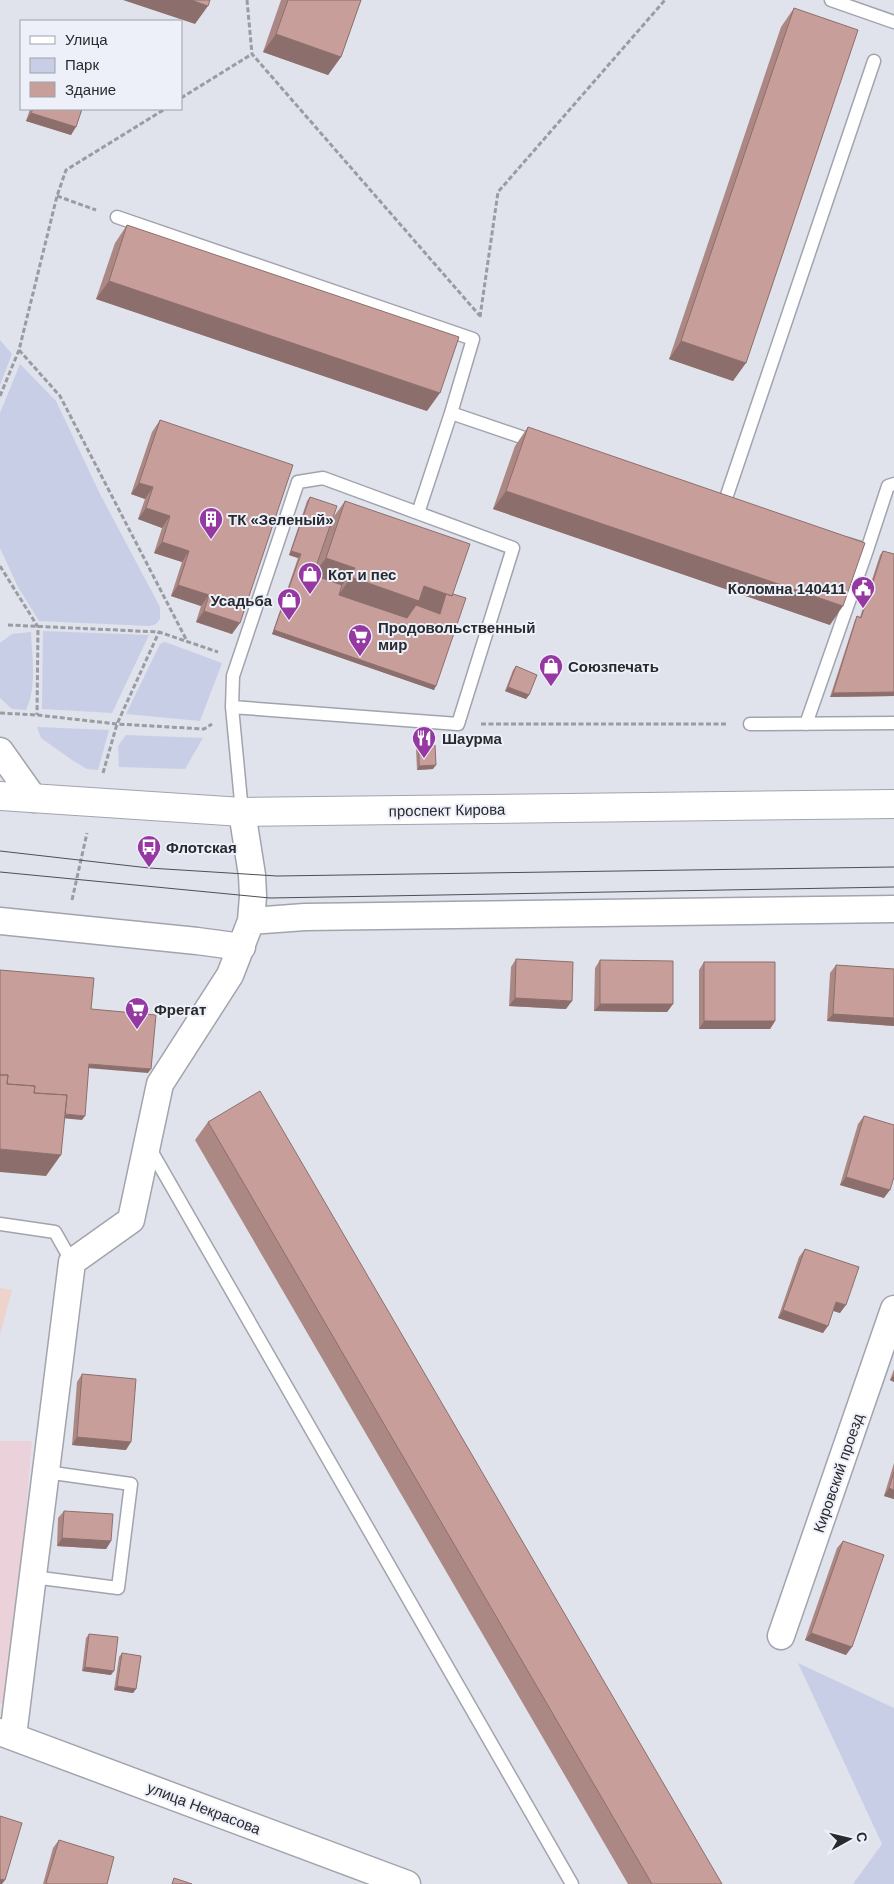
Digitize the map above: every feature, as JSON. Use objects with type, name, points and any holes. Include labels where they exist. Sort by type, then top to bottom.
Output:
[{"type":"main road","name":"проспект Кирова","points":[[0,796],[242,812],[894,804]]},
{"type":"street","points":[[0,751],[34,799]]},
{"type":"street","points":[[6,1734],[33,1577],[72,1262],[131,1220],[160,1084],[230,975],[242,948],[251,921],[253,896],[252,875],[242,812]]},
{"type":"street","points":[[251,921],[306,917],[894,909]]},
{"type":"street","points":[[0,921],[197,941],[242,948]]},
{"type":"street","name":"Кировский проезд","points":[[781,1636],[894,1309]]},
{"type":"street","name":"улица Некрасова","points":[[6,1734],[407,1884]]},
{"type":"lane","points":[[831,0],[894,22]]},
{"type":"lane","points":[[723,504],[874,61]]},
{"type":"lane","points":[[117,217],[473,339],[451,414],[418,513]]},
{"type":"lane","points":[[451,414],[545,445]]},
{"type":"lane","points":[[232,707],[458,724],[513,548],[323,478],[298,482],[233,676],[232,707],[242,812]]},
{"type":"lane","points":[[806,724],[888,486],[894,484]]},
{"type":"lane","points":[[832,539],[867,550]]},
{"type":"lane","points":[[750,724],[894,723]]},
{"type":"lane","points":[[147,1143],[572,1884]]},
{"type":"lane","points":[[0,1224],[55,1232],[72,1262]]},
{"type":"lane","points":[[33,1577],[118,1588],[130,1493],[131,1484],[46,1472]]},
{"type":"path","points":[[247,0],[252,54],[480,317]]},
{"type":"path","points":[[473,339],[480,317],[498,192],[665,0]]},
{"type":"path","points":[[182,97],[252,54]]},
{"type":"path","points":[[0,396],[19,350],[57,196],[66,170],[162,110]]},
{"type":"path","points":[[57,196],[117,217]]},
{"type":"path","points":[[19,350],[60,396],[187,641]]},
{"type":"path","points":[[0,566],[38,627],[37,715]]},
{"type":"path","points":[[8,625],[160,632],[238,659]]},
{"type":"path","points":[[0,713],[117,724],[204,729],[232,707]]},
{"type":"path","points":[[458,724],[750,724]]},
{"type":"shaded area","points":[[0,1288],[12,1290],[0,1335]]},
{"type":"shaded area","points":[[0,1441],[32,1441],[10,1705],[0,1703]]},
{"type":"green space","points":[[0,340],[12,354],[0,385]]},
{"type":"green space","points":[[20,364],[56,401],[100,494],[160,607],[160,619],[156,624],[150,626],[39,621],[18,587],[0,548],[0,413]]},
{"type":"green space","points":[[43,631],[149,635],[112,713],[42,709]]},
{"type":"green space","points":[[31,632],[32,692],[26,710],[12,709],[0,698],[0,643],[12,634]]},
{"type":"green space","points":[[165,642],[222,663],[200,721],[126,714],[160,644]]},
{"type":"green space","points":[[37,727],[109,730],[98,770],[87,769],[72,760],[41,738]]},
{"type":"green space","points":[[126,735],[203,738],[185,769],[119,767],[118,746]]},
{"type":"green space","points":[[798,1663],[894,1708],[894,1884],[853,1884],[882,1844]]},
{"type":"building","points":[[191,0],[210,0],[208,6]]},
{"type":"building","points":[[288,0],[361,0],[341,57],[276,34]]},
{"type":"building","points":[[794,8],[858,30],[746,363],[681,341]]},
{"type":"building","points":[[32,110],[82,110],[76,127],[31,113]]},
{"type":"building","points":[[127,225],[459,337],[440,393],[109,281]]},
{"type":"building","name":"ТК «Зеленый»","points":[[160,420],[293,465],[240,623],[204,611],[209,595],[178,585],[189,551],[162,542],[170,516],[146,508],[153,487],[139,483]]},
{"type":"building","points":[[528,427],[865,543],[843,606],[506,491]]},
{"type":"building","points":[[310,497],[337,506],[313,575],[342,585],[339,595],[407,618],[416,605],[440,614],[446,594],[466,598],[436,686],[274,630],[301,554],[291,551]]},
{"type":"building","points":[[345,501],[470,544],[452,596],[424,586],[419,601],[351,577],[355,568],[326,558]]},
{"type":"building","points":[[883,551],[894,554],[894,692],[833,693],[857,616],[861,618]]},
{"type":"building","points":[[516,666],[537,675],[529,695],[508,687]]},
{"type":"building","name":"Шаурма","points":[[419,745],[435,745],[436,765],[419,766]]},
{"type":"building","points":[[516,959],[573,962],[572,1001],[515,998]]},
{"type":"building","points":[[600,960],[673,961],[673,1004],[600,1004]]},
{"type":"building","points":[[704,962],[775,962],[775,1021],[704,1021]]},
{"type":"building","points":[[836,965],[894,969],[894,1018],[833,1014]]},
{"type":"building","points":[[0,970],[94,978],[91,1009],[156,1015],[151,1069],[89,1064],[85,1116],[65,1114],[67,1095],[34,1093],[35,1086],[7,1084],[8,1075],[0,1075]]},
{"type":"building","points":[[0,1075],[8,1075],[7,1084],[35,1086],[34,1093],[67,1095],[61,1155],[0,1149]]},
{"type":"building","points":[[260,1091],[722,1884],[652,1884],[208,1122]]},
{"type":"building","points":[[864,1116],[894,1125],[894,1177],[890,1190],[846,1177]]},
{"type":"building","points":[[805,1249],[859,1267],[846,1305],[836,1302],[828,1326],[783,1310]]},
{"type":"building","points":[[82,1374],[136,1379],[131,1442],[77,1437]]},
{"type":"building","points":[[894,1472],[894,1490],[889,1488]]},
{"type":"building","points":[[64,1511],[113,1514],[111,1541],[62,1538]]},
{"type":"building","points":[[843,1541],[884,1555],[852,1647],[811,1633]]},
{"type":"building","points":[[89,1634],[118,1637],[114,1671],[85,1667]]},
{"type":"building","points":[[122,1653],[141,1656],[136,1689],[117,1686]]},
{"type":"building","points":[[0,1816],[22,1823],[5,1880],[0,1879]]},
{"type":"building","points":[[59,1840],[114,1857],[107,1884],[46,1883]]},
{"type":"building","points":[[174,1878],[192,1884],[172,1884]]},
{"type":"tram line","points":[[0,851],[149,868],[277,876],[894,867]]},
{"type":"tram line","points":[[0,872],[270,898],[894,887]]},
{"type":"place","name":"ТК «Зеленый»","points":[[211,540]]},
{"type":"place","name":"Кот и пес","points":[[310,595]]},
{"type":"place","name":"Коломна 140411","points":[[863,609]]},
{"type":"place","name":"Усадьба","points":[[289,621]]},
{"type":"place","name":"Продовольственный мир","points":[[360,657]]},
{"type":"place","name":"Союзпечать","points":[[551,687]]},
{"type":"place","name":"Шаурма","points":[[424,759]]},
{"type":"place","name":"Флотская","points":[[149,868]]},
{"type":"place","name":"Фрегат","points":[[137,1030]]}]
